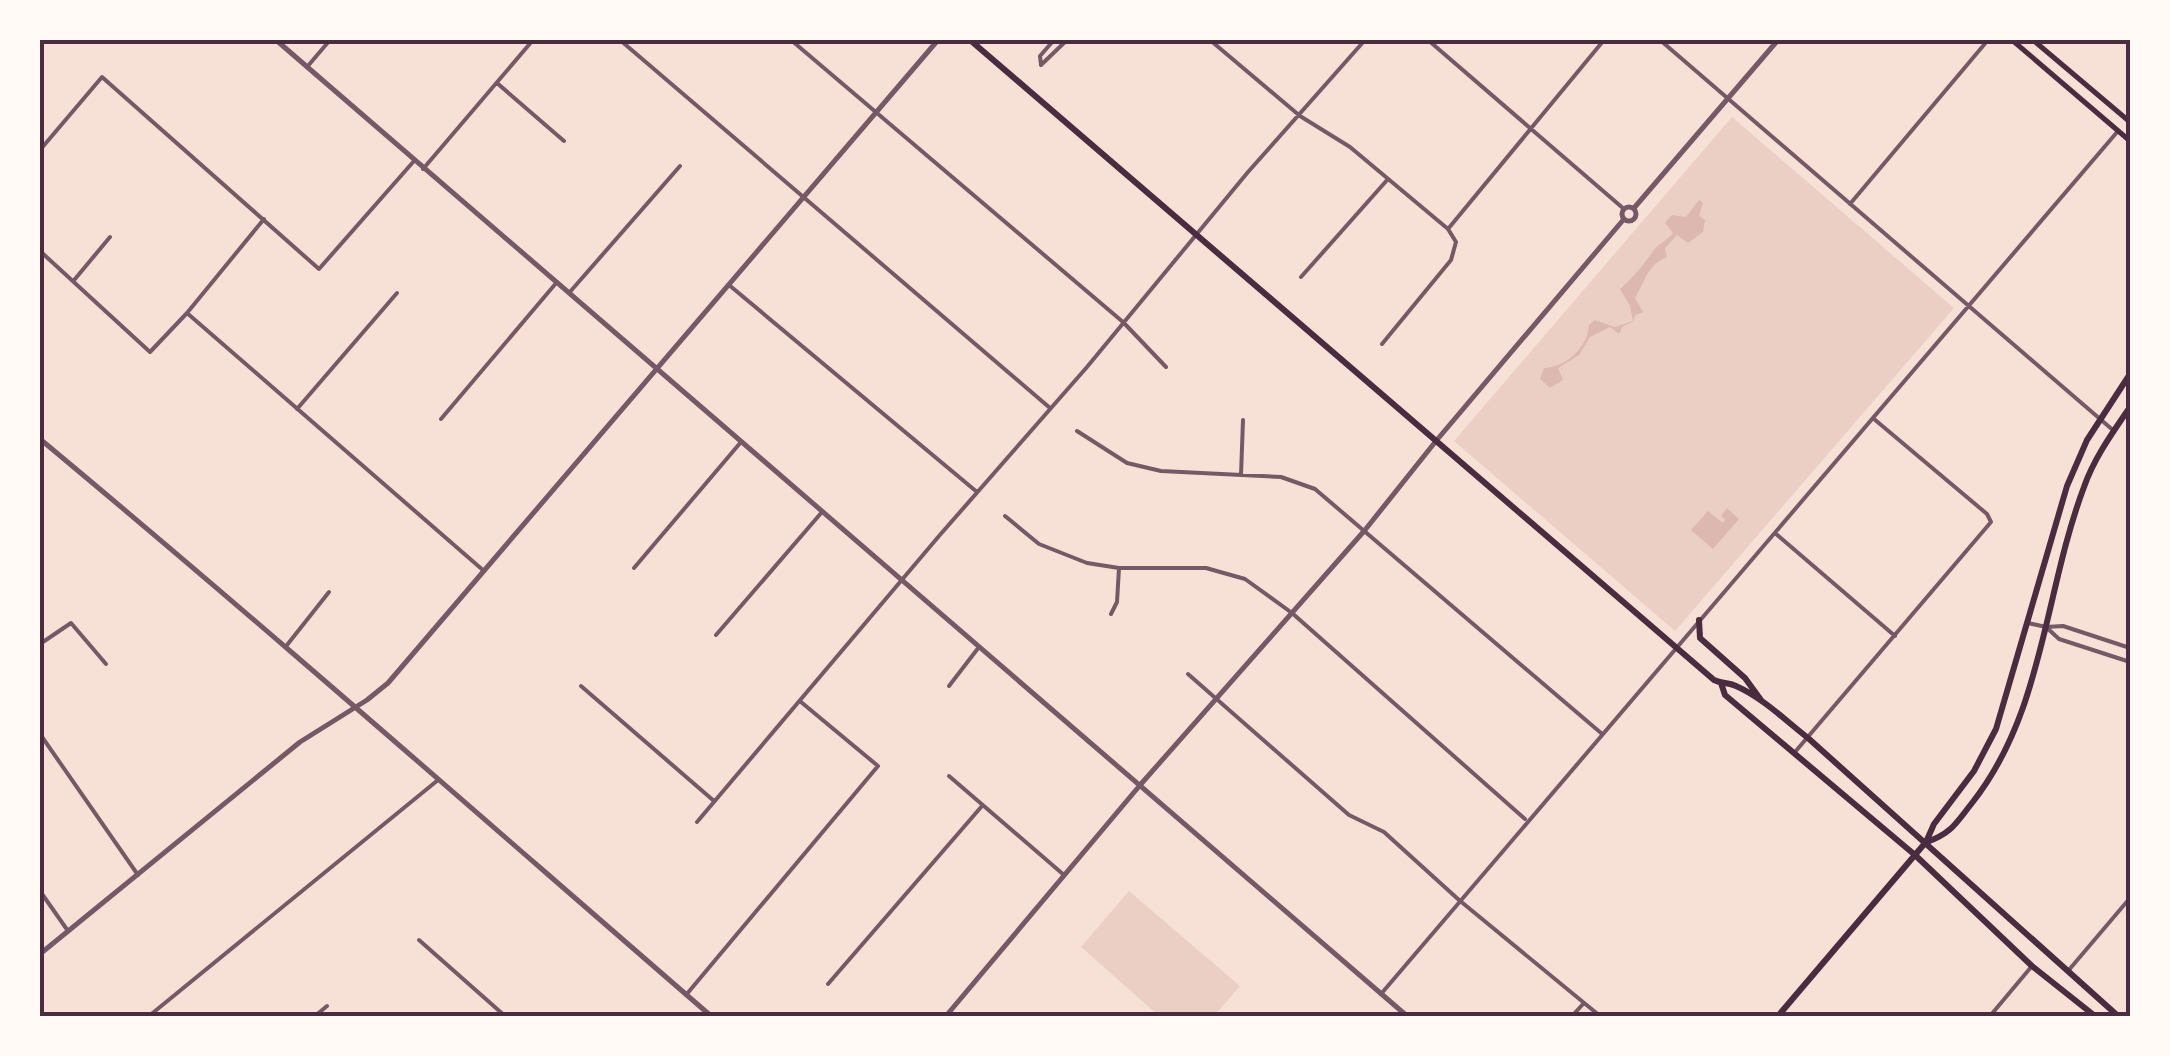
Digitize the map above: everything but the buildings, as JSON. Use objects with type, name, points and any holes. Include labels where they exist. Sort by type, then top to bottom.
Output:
[{"type":"main road","points":[[970,40],[1720,684],[1725,695],[1914,855],[2032,966],[2095,1016]]},
{"type":"main road","points":[[2012,40],[2130,141]]},
{"type":"main road","points":[[2034,40],[2129,119]]},
{"type":"main road","points":[[2102,117],[2129,119]]},
{"type":"main road","points":[[2118,131],[2130,132]]},
{"type":"main road","points":[[1778,1016],[1926,842],[1934,824],[1974,771],[1996,729],[2062,499],[2100,419],[2130,374]]},
{"type":"main road","points":[[1926,842],[1948,835],[2002,760],[2024,707],[2085,484],[2130,407]]},
{"type":"main road","points":[[1700,620],[1700,638],[1745,678],[1762,701]]},
{"type":"main road","points":[[1720,684],[1732,683],[1762,701],[1808,738],[2118,1016]]},
{"type":"street","points":[[276,40],[1407,1016]]},
{"type":"street","points":[[306,67],[330,40]]},
{"type":"street","points":[[423,169],[534,40]]},
{"type":"street","points":[[620,40],[1050,408]]},
{"type":"street","points":[[791,40],[1122,322],[1166,367]]},
{"type":"street","points":[[40,954],[300,742],[388,683],[938,40]]},
{"type":"street","points":[[1054,40],[1040,56],[1041,64],[1067,40]]},
{"type":"street","points":[[1210,40],[1300,116],[1350,147],[1448,229],[1456,242],[1451,260],[1382,344]]},
{"type":"street","points":[[697,822],[1366,40]]},
{"type":"street","points":[[1428,40],[1624,209],[1634,208]]},
{"type":"street","points":[[1448,229],[1604,40]]},
{"type":"street","points":[[1660,40],[2114,431]]},
{"type":"street","points":[[1624,219],[1634,219],[1634,208],[1778,40]]},
{"type":"street","points":[[1850,204],[1988,40]]},
{"type":"street","points":[[40,150],[102,77],[318,269],[414,161]]},
{"type":"street","points":[[497,83],[564,141]]},
{"type":"street","points":[[1381,994],[2118,131]]},
{"type":"street","points":[[568,293],[680,166]]},
{"type":"street","points":[[1301,278],[1388,179]]},
{"type":"street","points":[[946,1016],[1141,784],[1365,530],[1624,219],[1624,209]]},
{"type":"street","points":[[40,252],[150,352],[264,220]]},
{"type":"street","points":[[74,280],[110,237]]},
{"type":"street","points":[[441,419],[557,282]]},
{"type":"street","points":[[729,284],[978,492]]},
{"type":"street","points":[[297,409],[397,292]]},
{"type":"street","points":[[188,312],[484,571]]},
{"type":"street","points":[[1796,752],[1992,522],[1988,514],[1873,418]]},
{"type":"street","points":[[1241,475],[1243,420]]},
{"type":"street","points":[[1076,431],[1127,463],[1162,470],[1282,477],[1315,489],[1601,733]]},
{"type":"street","points":[[40,439],[287,645],[706,1014]]},
{"type":"street","points":[[634,568],[742,442]]},
{"type":"street","points":[[716,635],[822,512]]},
{"type":"street","points":[[1005,516],[1030,538],[1087,563],[1119,568],[1206,568],[1245,578],[1292,613],[1527,820]]},
{"type":"street","points":[[1775,533],[1895,636]]},
{"type":"street","points":[[1111,614],[1119,568]]},
{"type":"street","points":[[287,645],[329,592]]},
{"type":"street","points":[[2028,623],[2063,626],[2130,648]]},
{"type":"street","points":[[40,644],[72,624],[106,664]]},
{"type":"street","points":[[2046,627],[2059,639],[2130,662]]},
{"type":"street","points":[[949,686],[979,647]]},
{"type":"street","points":[[1188,674],[1350,815],[1384,832],[1459,900],[1600,1016]]},
{"type":"street","points":[[580,686],[714,801]]},
{"type":"street","points":[[686,995],[878,766],[801,702]]},
{"type":"street","points":[[40,734],[138,875]]},
{"type":"street","points":[[949,776],[1064,875]]},
{"type":"street","points":[[149,1016],[438,780]]},
{"type":"street","points":[[828,984],[982,806]]},
{"type":"street","points":[[40,891],[68,932]]},
{"type":"street","points":[[2068,971],[2130,898]]},
{"type":"street","points":[[419,940],[506,1016]]},
{"type":"street","points":[[1990,1016],[2032,966]]},
{"type":"street","points":[[1572,1016],[1584,1002]]},
{"type":"street","points":[[315,1016],[326,1006]]},
{"type":"shaded area","points":[[1732,117],[1954,308],[1675,631],[1454,441]]},
{"type":"shaded area","points":[[1699,200],[1703,203],[1699,216],[1705,220],[1703,232],[1688,243],[1677,235],[1665,248],[1667,257],[1651,269],[1635,298],[1643,312],[1635,315],[1633,322],[1623,326],[1619,334],[1610,327],[1590,337],[1579,355],[1558,368],[1563,380],[1550,388],[1540,379],[1544,368],[1559,365],[1574,355],[1595,320],[1615,327],[1633,321],[1620,289],[1673,233],[1665,223],[1672,215],[1686,217]]},
{"type":"shaded area","points":[[1727,508],[1739,519],[1713,549],[1691,530],[1708,511],[1723,523],[1721,516]]},
{"type":"shaded area","points":[[1129,891],[1240,986],[1214,1016],[1159,1016],[1081,947]]}]
